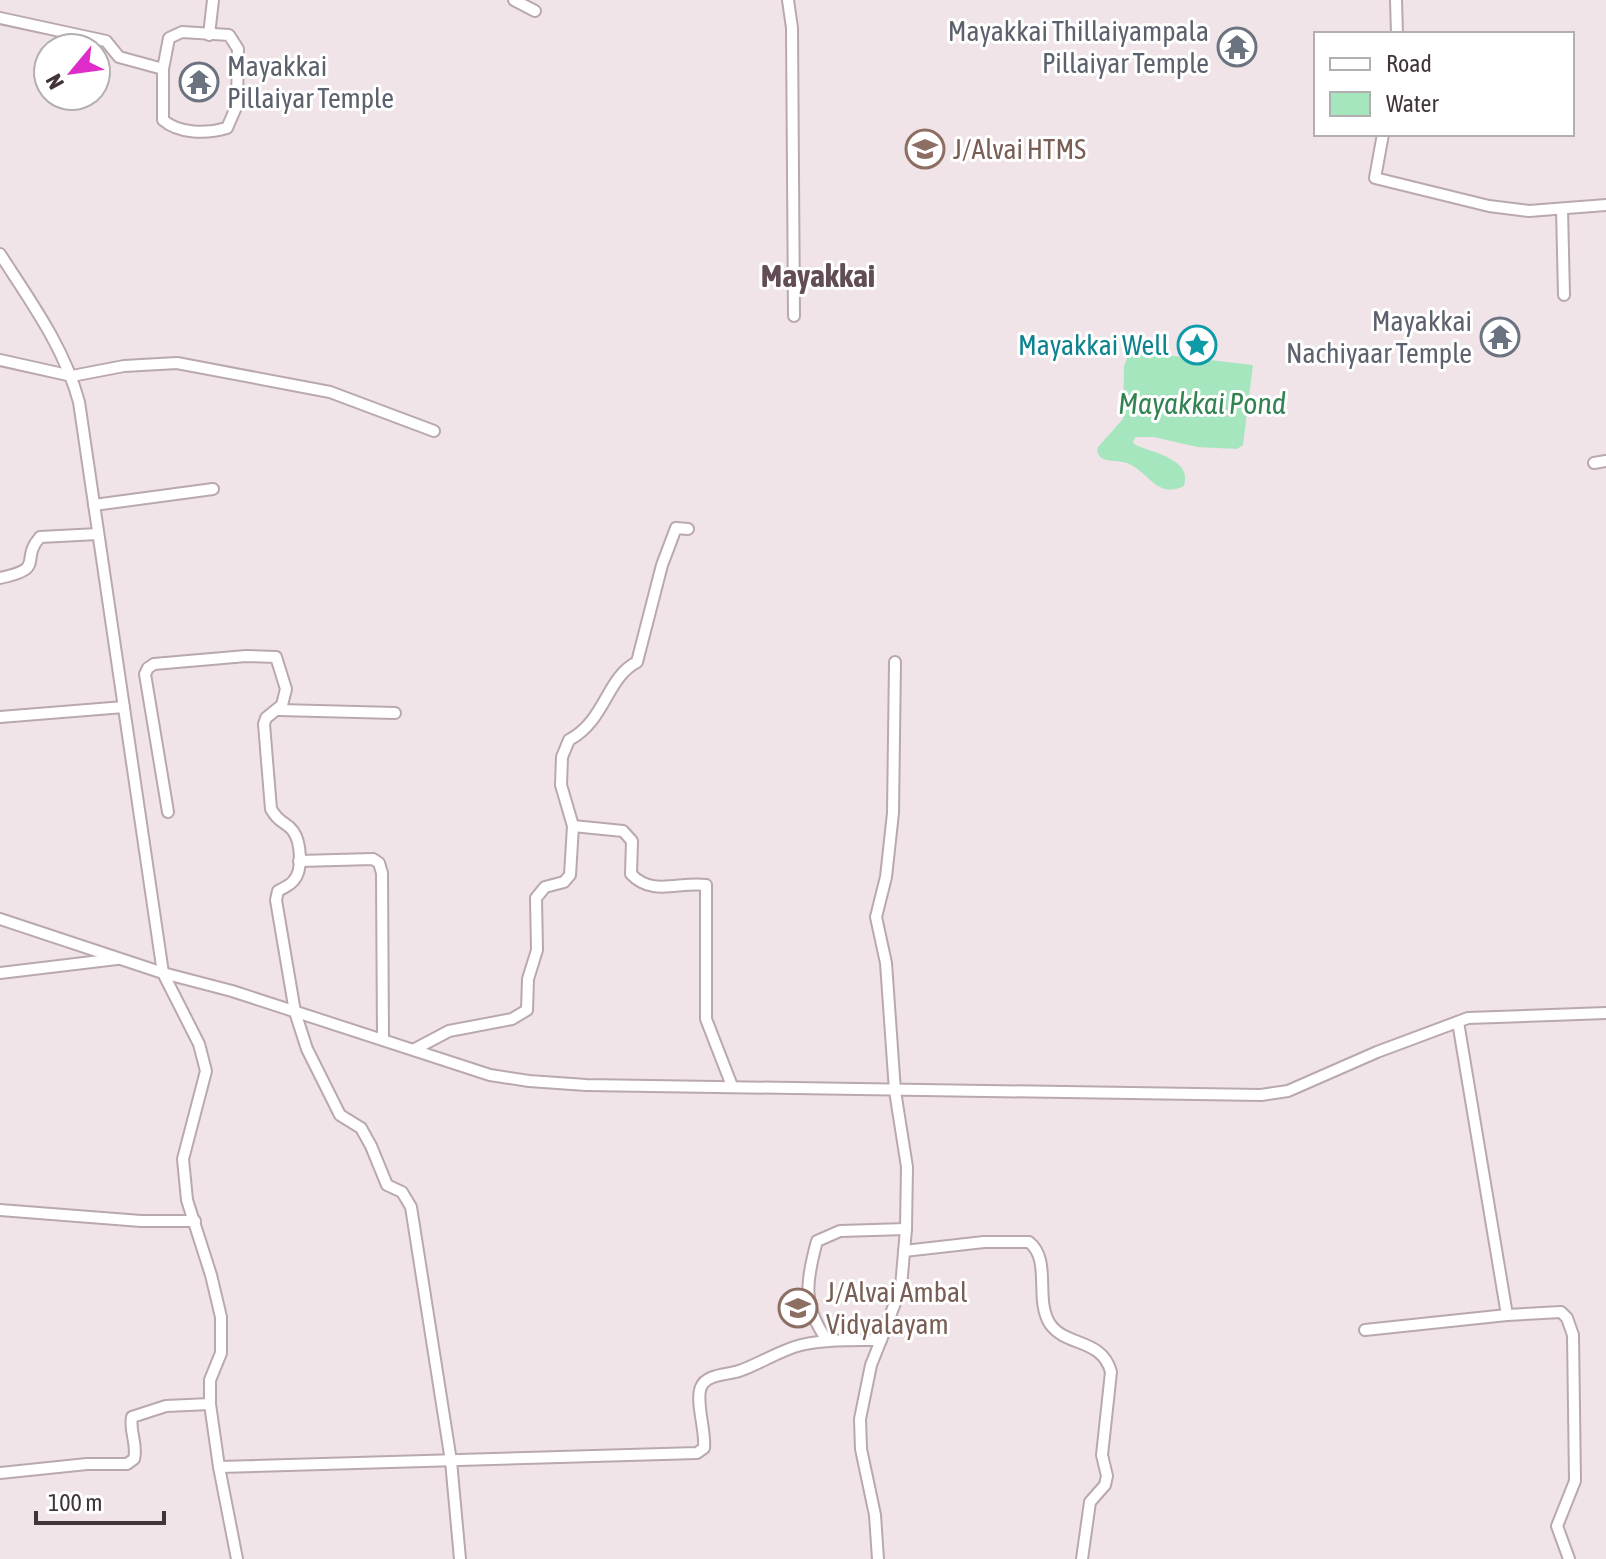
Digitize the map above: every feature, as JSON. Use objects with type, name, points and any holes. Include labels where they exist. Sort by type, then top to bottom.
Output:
[{"type":"street","points":[[209,35],[213,0]]},
{"type":"street","points":[[514,0],[535,11]]},
{"type":"street","points":[[788,0],[792,28],[794,316]]},
{"type":"street","points":[[1396,0],[1397,32]]},
{"type":"street","points":[[0,18],[106,41],[119,57],[163,69]]},
{"type":"street","points":[[182,32],[209,35],[229,35],[238,49],[237,105],[227,128],[213,132],[172,128],[163,120],[163,69],[169,38],[182,32]]},
{"type":"street","points":[[1383,136],[1375,178],[1489,206],[1529,211],[1606,205]]},
{"type":"street","points":[[1562,209],[1564,295]]},
{"type":"street","points":[[0,254],[54,337],[72,376],[79,402],[163,973],[199,1044],[206,1071],[183,1159],[187,1200],[221,1317],[221,1353],[210,1380],[210,1404],[237,1559]]},
{"type":"street","points":[[0,360],[72,376],[124,366],[177,363],[330,392],[434,431]]},
{"type":"street","points":[[94,505],[213,489]]},
{"type":"street","points":[[415,1049],[449,1031],[512,1019],[527,1010],[528,979],[537,950],[536,898],[545,887],[564,882],[570,875],[573,826],[561,785],[562,757],[569,740],[583,733],[600,713],[624,669],[637,662],[662,565],[676,528],[688,529]]},
{"type":"street","points":[[0,578],[22,574],[29,567],[40,537],[98,534]]},
{"type":"street","points":[[168,812],[149,704],[145,674],[148,668],[154,664],[273,656],[279,663],[286,689],[279,710]]},
{"type":"street","points":[[878,1559],[875,1515],[861,1449],[860,1419],[871,1365],[901,1287],[906,1229],[907,1167],[895,1091],[886,963],[876,917],[886,877],[893,813],[895,662]]},
{"type":"street","points":[[0,717],[124,707]]},
{"type":"street","points":[[395,713],[279,710],[266,718],[271,809],[278,821],[292,828],[298,841],[300,871],[294,882],[278,891],[276,900],[295,1012],[307,1049],[340,1115],[361,1128],[387,1185],[402,1192],[411,1207],[451,1461],[460,1559]]},
{"type":"street","points":[[573,826],[623,831],[632,841],[631,874],[639,883],[652,888],[706,885],[706,1019],[732,1086]]},
{"type":"street","points":[[299,861],[373,859],[379,863],[382,873],[383,1039]]},
{"type":"street","points":[[0,919],[490,1075],[586,1085],[1261,1095],[1288,1091],[1377,1052],[1468,1018],[1606,1013]]},
{"type":"street","points":[[0,973],[121,958]]},
{"type":"street","points":[[1458,1022],[1507,1315]]},
{"type":"street","points":[[0,1210],[141,1221],[195,1221]]},
{"type":"street","points":[[827,1340],[814,1322],[807,1277],[817,1241],[840,1231],[906,1229]]},
{"type":"street","points":[[904,1251],[984,1242],[1029,1242],[1040,1255],[1043,1306],[1048,1321],[1055,1329],[1102,1353],[1109,1364],[1111,1372],[1102,1455],[1107,1476],[1105,1485],[1090,1502],[1082,1559]]},
{"type":"street","points":[[1365,1330],[1507,1315],[1561,1312],[1567,1318],[1573,1335],[1575,1481],[1557,1526],[1569,1559]]},
{"type":"street","points":[[219,1467],[697,1453],[704,1448],[699,1398],[701,1387],[708,1379],[739,1371],[798,1346],[827,1340],[881,1340]]},
{"type":"street","points":[[0,1473],[87,1464],[127,1464],[134,1459],[137,1449],[130,1425],[132,1417],[166,1406],[210,1404]]},
{"type":"water","name":"Mayakkai Pond","points":[[1130,351],[1253,365],[1243,445],[1237,449],[1197,447],[1154,437],[1136,437],[1134,444],[1169,458],[1182,469],[1184,486],[1175,489],[1156,485],[1129,464],[1101,458],[1098,447],[1123,419],[1124,366]]},
{"type":"place","name":"Mayakkai Thillaiyampala Pillaiyar Temple","points":[[1237,47]]},
{"type":"place","name":"Mayakkai Pillaiyar Temple","points":[[199,82]]},
{"type":"place","name":"J/Alvai HTMS","points":[[925,149]]},
{"type":"place","name":"Mayakkai Nachiyaar Temple","points":[[1500,337]]},
{"type":"place","name":"Mayakkai Well","points":[[1197,345]]},
{"type":"place","name":"J/Alvai Ambal Vidyalayam","points":[[798,1308]]},
{"type":"district","name":"Mayakkai","points":[[818,275]]}]
